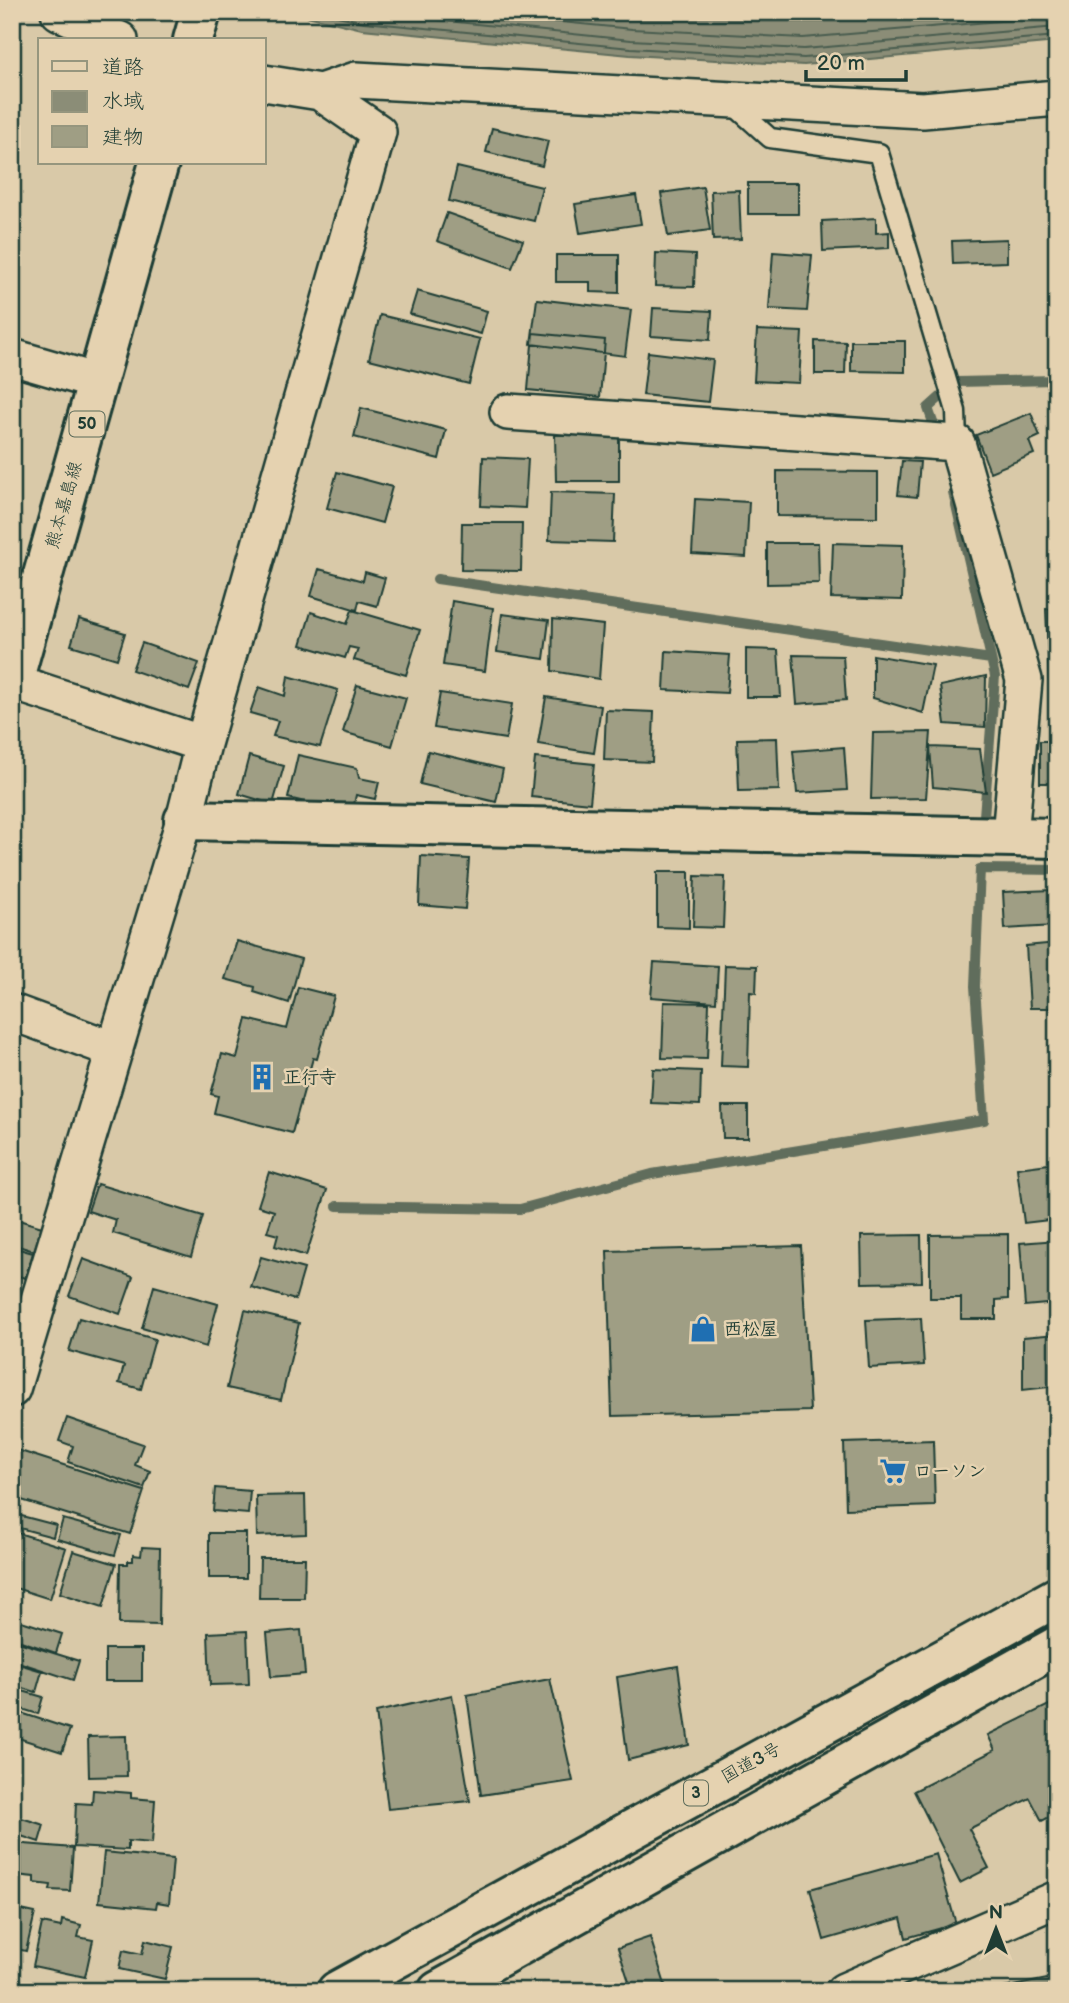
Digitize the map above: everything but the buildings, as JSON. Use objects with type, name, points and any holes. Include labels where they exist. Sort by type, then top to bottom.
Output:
[{"type":"main road","points":[[194,38],[201,12]]},
{"type":"main road","name":"熊本嘉島線","points":[[13,684],[159,164]]},
{"type":"main road","points":[[184,820],[1057,838]]},
{"type":"main road","name":"国道3号","points":[[337,1991],[1057,1597]]},
{"type":"main road","points":[[438,1991],[1057,1646]]},
{"type":"street","points":[[59,12],[116,38]]},
{"type":"street","points":[[320,92],[356,80],[923,110],[1057,98]]},
{"type":"street","points":[[12,1389],[184,820],[202,744],[378,132],[320,92],[266,83]]},
{"type":"street","points":[[12,357],[99,382]]},
{"type":"street","points":[[509,412],[957,443],[1024,680],[1010,836]]},
{"type":"street","points":[[13,684],[202,744]]},
{"type":"street","points":[[12,1012],[115,1050]]},
{"type":"street","points":[[844,1991],[1057,1899]]},
{"type":"lane","points":[[729,101],[770,138],[879,153],[956,411],[957,443]]},
{"type":"water","points":[[290,12],[1057,12],[1057,42],[804,65],[630,55],[362,29]]},
{"type":"waterway","points":[[937,434],[928,408],[957,382],[1057,380]]},
{"type":"waterway","points":[[953,492],[995,676],[983,829]]},
{"type":"waterway","points":[[437,579],[991,659]]},
{"type":"waterway","points":[[337,1206],[520,1209],[652,1174],[984,1120],[975,986],[980,869],[1057,870]]},
{"type":"place","name":"正行寺","points":[[262,1077]]},
{"type":"place","name":"西松屋","points":[[703,1329]]},
{"type":"place","name":"ローソン","points":[[893,1471]]}]
